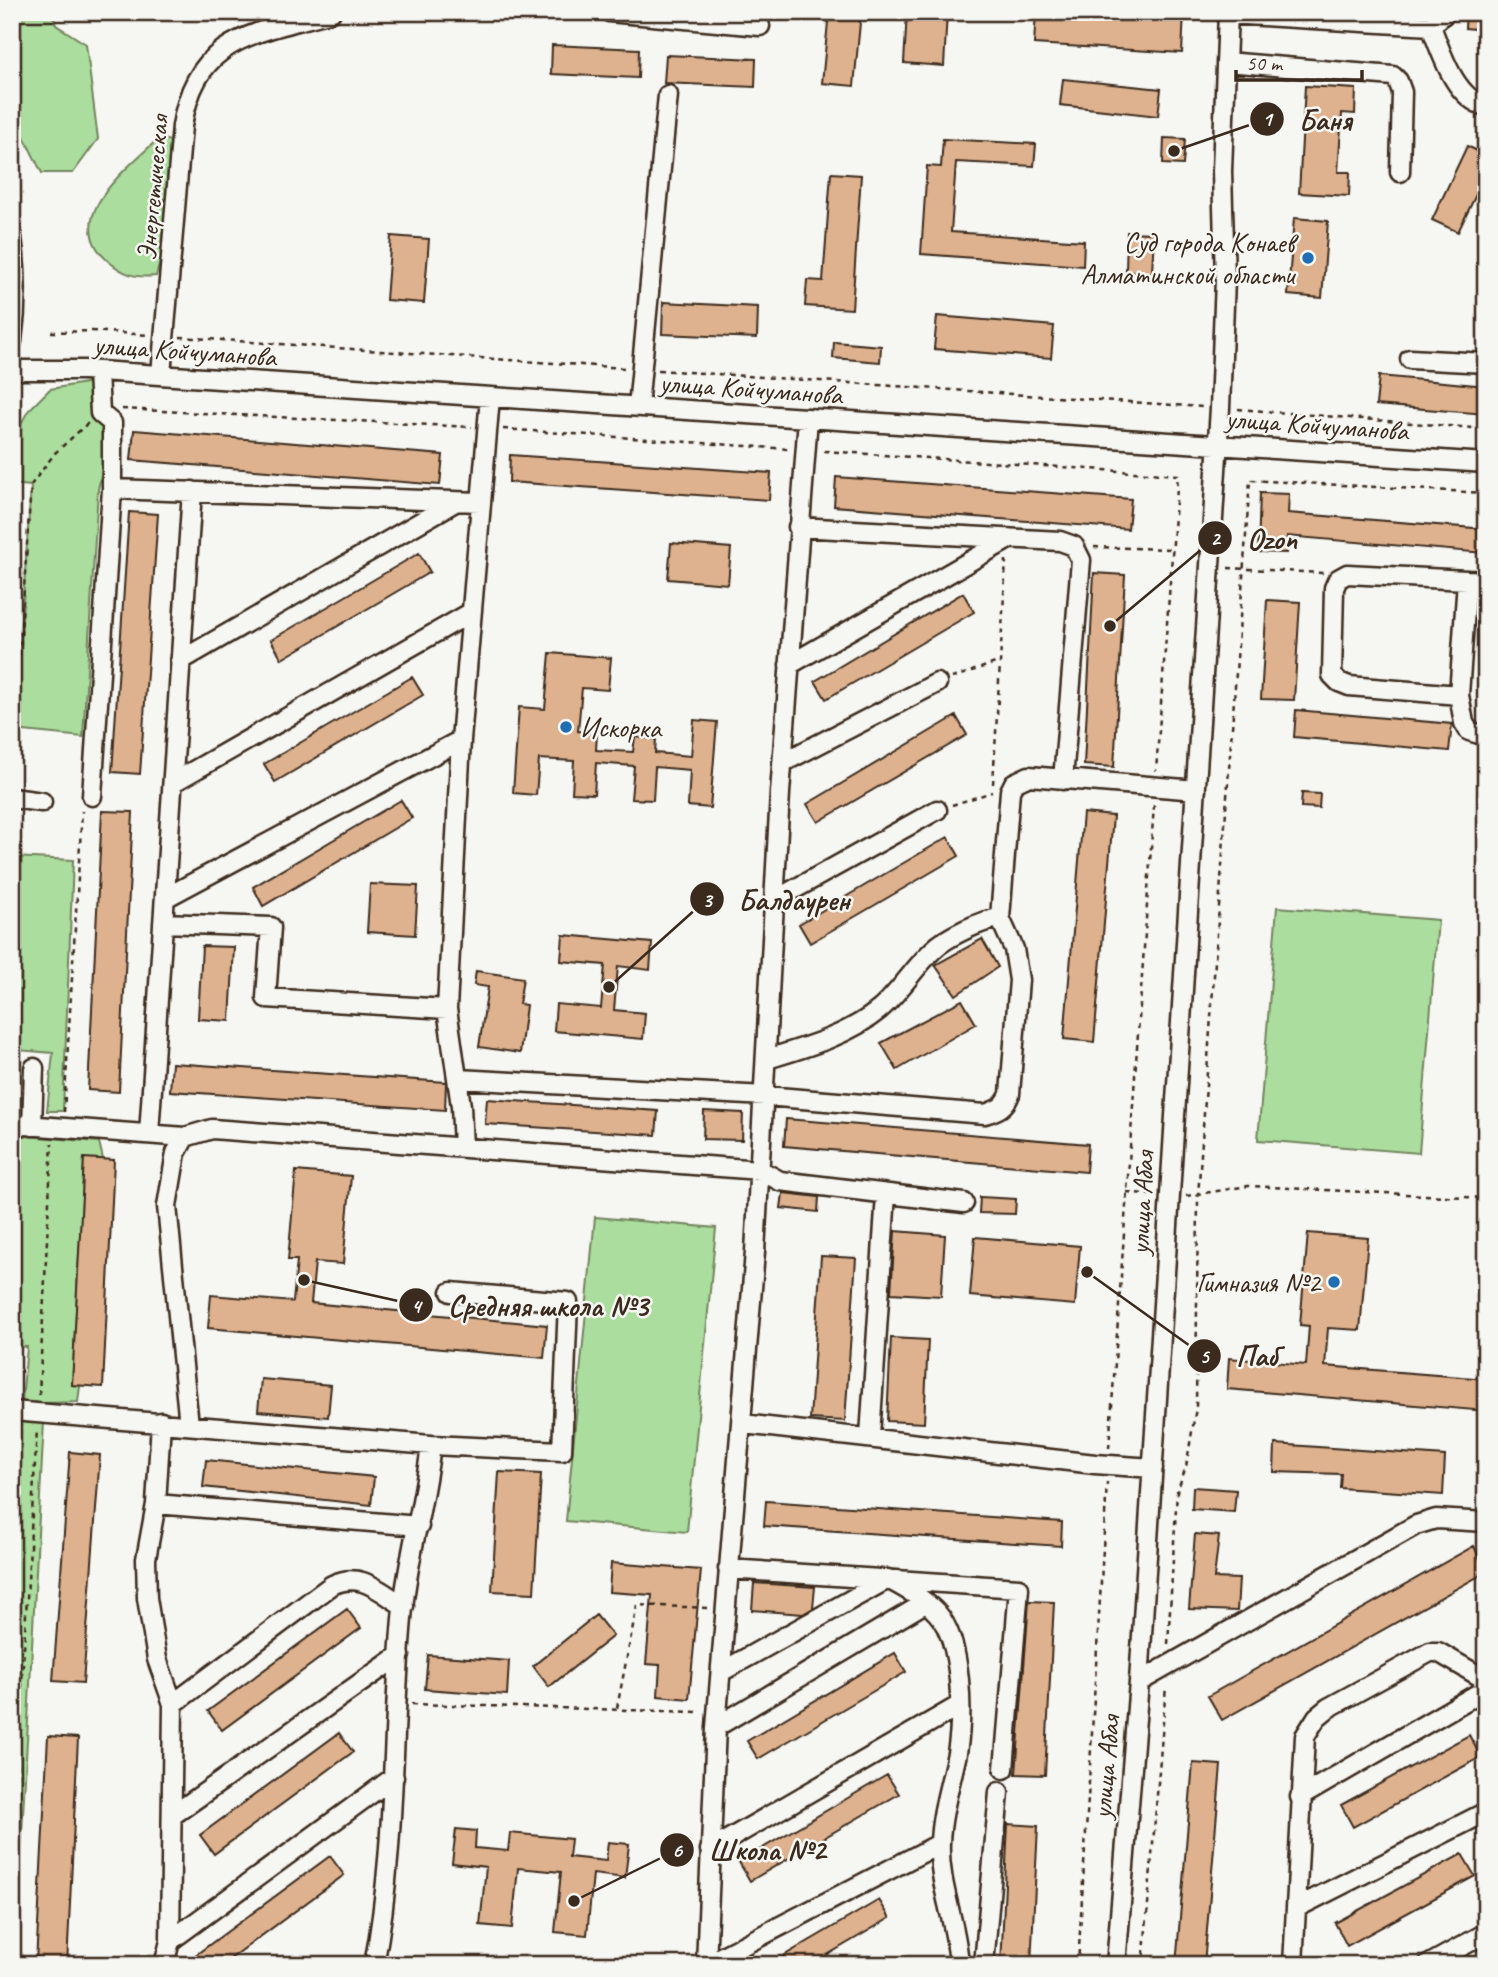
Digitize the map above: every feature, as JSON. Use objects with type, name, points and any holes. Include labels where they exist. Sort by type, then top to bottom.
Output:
[{"type":"street","name":"Энергетическая","points":[[161,375],[182,126],[186,100],[195,79],[206,63],[243,38],[331,12]]},
{"type":"street","points":[[609,12],[760,26]]},
{"type":"street","points":[[1228,13],[1431,26],[1446,12]]},
{"type":"street","name":"улица Абая","points":[[1115,1965],[1139,1682],[1172,1128],[1220,408],[1225,279],[1222,171],[1228,13]]},
{"type":"street","points":[[1431,26],[1454,81],[1480,105],[1486,106]]},
{"type":"street","points":[[1226,62],[1393,76],[1402,92],[1400,172]]},
{"type":"street","points":[[638,407],[668,95]]},
{"type":"street","points":[[12,237],[17,265],[12,341]]},
{"type":"street","points":[[1410,359],[1486,363]]},
{"type":"street","name":"улица Койчуманова","points":[[12,370],[161,375],[1217,443],[1486,463]]},
{"type":"street","points":[[88,798],[112,489],[112,423],[100,413],[97,371]]},
{"type":"street","points":[[463,1147],[458,1079],[447,1009],[461,740],[490,397]]},
{"type":"street","points":[[808,418],[782,763],[765,1096],[743,1424],[720,1672],[706,1964],[939,1844]]},
{"type":"street","points":[[112,489],[480,502]]},
{"type":"street","points":[[149,1134],[192,491]]},
{"type":"street","points":[[180,661],[455,502]]},
{"type":"street","points":[[798,527],[1060,541],[1074,546],[1081,560],[1063,780]]},
{"type":"street","points":[[789,665],[1007,540]]},
{"type":"street","points":[[1458,695],[1349,686],[1339,682],[1332,675],[1334,588],[1338,579],[1347,575],[1486,581]]},
{"type":"street","points":[[1467,580],[1458,695],[1464,723],[1469,732],[1486,736]]},
{"type":"street","points":[[174,782],[470,613]]},
{"type":"street","points":[[782,763],[937,683]]},
{"type":"street","points":[[165,898],[461,740]]},
{"type":"street","points":[[458,1079],[765,1096],[985,1114],[998,1110],[1006,1104],[1010,1094],[1019,980],[1014,949],[1000,918],[1010,791],[1020,778],[1029,776],[1196,790]]},
{"type":"street","points":[[12,798],[42,802]]},
{"type":"street","points":[[775,900],[937,810]]},
{"type":"street","points":[[767,1059],[852,1028],[879,1010],[902,988],[934,948],[986,920],[1000,918]]},
{"type":"street","points":[[163,923],[271,927],[267,998],[447,1009]]},
{"type":"street","points":[[32,1126],[34,1068]]},
{"type":"street","points":[[12,1124],[185,1137],[212,1129],[760,1170],[780,1181],[964,1203]]},
{"type":"street","points":[[185,1137],[176,1153],[167,1206],[189,1425]]},
{"type":"street","points":[[870,1436],[886,1194]]},
{"type":"street","points":[[12,1411],[430,1445],[562,1451],[568,1302],[452,1292]]},
{"type":"street","points":[[161,1422],[156,1504],[146,1559],[147,1598],[157,1659],[173,1704],[170,1941],[164,1965]]},
{"type":"street","points":[[743,1424],[1153,1468]]},
{"type":"street","points":[[374,1965],[391,1837],[404,1606],[430,1445]]},
{"type":"street","points":[[156,1504],[419,1526]]},
{"type":"street","points":[[1139,1682],[1167,1669],[1416,1525],[1436,1519],[1486,1521]]},
{"type":"street","points":[[728,1569],[1019,1588],[1004,1769]]},
{"type":"street","points":[[173,1704],[332,1585],[346,1578],[363,1581],[404,1606]]},
{"type":"street","points":[[888,1579],[925,1602],[947,1627],[952,1643],[960,1705],[957,1752],[945,1801],[939,1844],[959,1965]]},
{"type":"street","points":[[720,1672],[888,1579]]},
{"type":"street","points":[[717,1720],[925,1602]]},
{"type":"street","points":[[1293,1965],[1305,1736],[1317,1717],[1328,1707],[1430,1651],[1438,1652],[1486,1680]]},
{"type":"street","points":[[173,1815],[400,1655]]},
{"type":"street","points":[[1300,1797],[1486,1689]]},
{"type":"street","points":[[710,1850],[960,1705]]},
{"type":"street","points":[[170,1941],[394,1777]]},
{"type":"street","points":[[984,1965],[999,1792]]},
{"type":"street","points":[[1297,1907],[1486,1812]]},
{"type":"street","points":[[1428,1965],[1486,1933]]},
{"type":"path","points":[[51,332],[92,331],[166,336],[1220,408],[1486,429]]},
{"type":"path","points":[[12,765],[31,485],[55,453],[100,413],[117,409],[165,410],[487,428],[1178,475],[1108,1464],[1078,1965]]},
{"type":"path","points":[[1143,1965],[1167,1669],[1177,1491],[1186,1467],[1196,1408],[1198,1196],[1250,481],[1486,493]]},
{"type":"path","points":[[992,805],[1007,540]]},
{"type":"path","points":[[1074,546],[1171,549]]},
{"type":"path","points":[[1209,566],[1347,575]]},
{"type":"path","points":[[937,683],[998,662]]},
{"type":"path","points":[[937,810],[992,792]]},
{"type":"path","points":[[12,1908],[14,1817],[53,1127],[64,1114],[88,798]]},
{"type":"path","points":[[1198,1196],[1223,1188],[1248,1186],[1486,1198]]},
{"type":"path","points":[[617,1708],[637,1605],[725,1609]]},
{"type":"path","points":[[398,1703],[617,1708],[717,1720]]},
{"type":"green space","points":[[12,12],[52,12],[56,25],[86,44],[98,139],[73,173],[42,173],[20,129],[12,85]]},
{"type":"green space","points":[[159,138],[170,141],[162,254],[156,276],[136,276],[124,272],[107,260],[95,244],[91,227],[95,210],[104,194]]},
{"type":"green space","points":[[98,381],[112,423],[98,489],[83,737],[14,730],[31,486],[12,484],[12,440],[28,411],[50,389]]},
{"type":"green space","points":[[12,857],[73,860],[63,1111],[47,1111],[53,1053],[18,1050],[12,1112]]},
{"type":"green space","points":[[1277,907],[1438,920],[1419,1153],[1258,1140]]},
{"type":"green space","points":[[12,1135],[99,1142],[103,1159],[84,1159],[72,1385],[80,1386],[78,1402],[45,1403],[18,1908],[12,1909],[12,1411],[21,1411],[27,1347],[12,1346]]},
{"type":"green space","points":[[595,1217],[716,1228],[687,1532],[566,1521]]},
{"type":"building","points":[[829,12],[861,12],[854,86],[822,83]]},
{"type":"building","points":[[907,12],[947,12],[944,66],[904,63]]},
{"type":"building","points":[[1036,12],[1184,12],[1182,53],[1034,44]]},
{"type":"building","points":[[1466,12],[1486,12],[1486,30],[1465,28]]},
{"type":"building","points":[[552,45],[639,49],[638,78],[551,74]]},
{"type":"building","points":[[666,55],[756,59],[755,87],[664,83]]},
{"type":"building","points":[[1063,79],[1161,89],[1158,116],[1060,105]]},
{"type":"building","points":[[1305,86],[1356,89],[1355,114],[1342,113],[1338,172],[1350,172],[1349,196],[1299,193]]},
{"type":"building","points":[[1164,138],[1185,139],[1183,165],[1163,164]]},
{"type":"building","points":[[943,139],[1036,144],[1034,166],[956,162],[951,232],[1084,241],[1083,266],[921,254],[927,166],[941,167]]},
{"type":"building","points":[[1467,146],[1486,155],[1486,174],[1458,232],[1432,220]]},
{"type":"building","points":[[831,173],[861,175],[852,309],[805,306],[807,280],[823,281]]},
{"type":"building","name":"Суд города Конаев Алматинской области","points":[[1294,218],[1328,221],[1322,298],[1288,295]]},
{"type":"building","points":[[1127,232],[1154,233],[1152,273],[1126,272]]},
{"type":"building","points":[[391,236],[429,239],[424,303],[386,300]]},
{"type":"building","points":[[663,302],[758,307],[757,338],[662,334]]},
{"type":"building","points":[[937,316],[1054,326],[1051,358],[934,349]]},
{"type":"building","points":[[834,342],[881,346],[880,362],[833,358]]},
{"type":"building","points":[[1379,376],[1486,386],[1486,414],[1376,405]]},
{"type":"building","points":[[134,430],[443,455],[440,485],[131,460]]},
{"type":"building","points":[[510,455],[771,473],[769,500],[509,482]]},
{"type":"building","points":[[836,477],[1131,499],[1128,529],[834,506]]},
{"type":"building","points":[[1260,493],[1289,494],[1288,513],[1486,529],[1484,553],[1287,536],[1286,553],[1258,552]]},
{"type":"building","points":[[129,512],[158,514],[140,774],[112,772]]},
{"type":"building","points":[[671,543],[731,548],[728,584],[668,579]]},
{"type":"building","points":[[419,553],[430,572],[282,659],[271,640]]},
{"type":"building","points":[[1094,573],[1125,575],[1114,767],[1084,765]]},
{"type":"building","points":[[963,593],[974,612],[826,699],[815,681]]},
{"type":"building","points":[[1267,600],[1300,602],[1294,700],[1261,699]]},
{"type":"building","name":"Искоркa","points":[[550,653],[611,658],[608,690],[582,688],[578,731],[597,733],[596,750],[633,752],[635,737],[656,739],[655,753],[691,756],[694,720],[717,722],[710,808],[688,806],[690,770],[655,767],[653,800],[631,799],[634,766],[596,763],[594,794],[572,793],[574,761],[539,759],[536,795],[513,793],[519,707],[545,709]]},
{"type":"building","points":[[412,677],[423,695],[275,782],[264,764]]},
{"type":"building","points":[[1296,710],[1452,724],[1449,751],[1294,737]]},
{"type":"building","points":[[956,716],[967,735],[818,822],[807,804]]},
{"type":"building","points":[[1302,793],[1320,794],[1319,808],[1301,807]]},
{"type":"building","points":[[401,800],[412,818],[263,906],[253,887]]},
{"type":"building","points":[[102,811],[133,812],[119,1092],[88,1090]]},
{"type":"building","points":[[1083,813],[1113,816],[1094,1042],[1064,1039]]},
{"type":"building","points":[[948,837],[959,856],[810,943],[799,924]]},
{"type":"building","points":[[370,884],[418,886],[415,935],[367,932]]},
{"type":"building","points":[[563,935],[652,943],[650,970],[618,966],[614,1010],[645,1013],[643,1039],[554,1031],[556,1004],[601,1008],[605,965],[561,961]]},
{"type":"building","points":[[982,939],[998,967],[956,995],[935,965]]},
{"type":"building","points":[[202,946],[234,947],[230,1021],[198,1019]]},
{"type":"building","points":[[476,971],[523,978],[519,1004],[526,1005],[520,1053],[479,1047],[488,987],[474,985]]},
{"type":"building","points":[[962,1000],[976,1024],[897,1070],[881,1043]]},
{"type":"building","points":[[172,1063],[446,1082],[445,1110],[170,1091]]},
{"type":"building","points":[[487,1099],[658,1111],[656,1135],[485,1124]]},
{"type":"building","points":[[704,1111],[743,1113],[742,1140],[703,1139]]},
{"type":"building","points":[[786,1119],[1088,1144],[1086,1172],[784,1146]]},
{"type":"building","points":[[84,1158],[114,1160],[103,1387],[72,1385]]},
{"type":"building","points":[[296,1171],[351,1176],[343,1264],[315,1262],[311,1303],[547,1325],[544,1358],[208,1328],[211,1295],[293,1302],[297,1260],[288,1260]]},
{"type":"building","points":[[783,1193],[819,1197],[818,1212],[781,1208]]},
{"type":"building","points":[[980,1197],[1016,1199],[1015,1214],[979,1213]]},
{"type":"building","points":[[895,1231],[945,1235],[941,1296],[891,1293]]},
{"type":"building","name":"Гимназия №2","points":[[1308,1233],[1368,1238],[1360,1330],[1328,1328],[1325,1366],[1486,1379],[1486,1411],[1227,1389],[1229,1358],[1306,1365],[1309,1326],[1300,1325]]},
{"type":"building","points":[[975,1237],[1080,1246],[1075,1305],[970,1296]]},
{"type":"building","points":[[821,1256],[856,1258],[845,1421],[810,1419]]},
{"type":"building","points":[[891,1338],[928,1340],[924,1423],[887,1421]]},
{"type":"building","points":[[261,1379],[331,1385],[328,1417],[258,1411]]},
{"type":"building","points":[[1275,1444],[1445,1456],[1443,1495],[1340,1488],[1341,1474],[1274,1472]]},
{"type":"building","points":[[70,1452],[100,1455],[83,1683],[53,1681]]},
{"type":"building","points":[[206,1460],[374,1477],[371,1505],[203,1487]]},
{"type":"building","points":[[499,1472],[541,1474],[534,1593],[492,1591]]},
{"type":"building","points":[[1193,1487],[1236,1490],[1234,1512],[1192,1509]]},
{"type":"building","points":[[766,1501],[1062,1522],[1061,1546],[764,1526]]},
{"type":"building","points":[[1195,1534],[1219,1536],[1214,1578],[1239,1579],[1237,1611],[1189,1609]]},
{"type":"building","points":[[1474,1546],[1486,1572],[1222,1720],[1208,1696]]},
{"type":"building","points":[[611,1563],[701,1570],[689,1699],[658,1696],[660,1665],[646,1664],[652,1595],[609,1592]]},
{"type":"building","points":[[754,1583],[815,1587],[813,1608],[803,1614],[752,1610]]},
{"type":"building","points":[[1029,1601],[1054,1602],[1045,1775],[1016,1774]]},
{"type":"building","points":[[347,1609],[361,1628],[222,1730],[208,1711]]},
{"type":"building","points":[[596,1615],[613,1636],[549,1687],[533,1666]]},
{"type":"building","points":[[895,1653],[906,1672],[758,1759],[747,1741]]},
{"type":"building","points":[[428,1655],[509,1661],[507,1695],[425,1689]]},
{"type":"building","points":[[339,1733],[353,1752],[214,1854],[200,1835]]},
{"type":"building","points":[[1469,1735],[1481,1757],[1353,1827],[1341,1805]]},
{"type":"building","points":[[48,1736],[78,1738],[67,1965],[36,1963]]},
{"type":"building","points":[[1193,1763],[1221,1765],[1204,1965],[1176,1965]]},
{"type":"building","points":[[887,1775],[899,1794],[750,1881],[739,1862]]},
{"type":"building","points":[[1008,1824],[1038,1826],[1031,1965],[1001,1965]]},
{"type":"building","points":[[456,1829],[476,1831],[475,1848],[508,1851],[510,1833],[571,1839],[569,1857],[606,1861],[608,1842],[629,1844],[625,1878],[593,1874],[587,1935],[555,1932],[561,1872],[518,1868],[512,1928],[480,1925],[486,1867],[452,1863]]},
{"type":"building","points":[[1462,1854],[1475,1876],[1347,1946],[1335,1923]]},
{"type":"building","points":[[330,1856],[344,1875],[222,1965],[182,1965]]},
{"type":"building","points":[[879,1900],[890,1918],[810,1965],[768,1965]]},
{"type":"place","name":"Баня","points":[[1174,151]]},
{"type":"place","name":"Суд города Конаев Алматинской области","points":[[1308,258]]},
{"type":"place","name":"Ozon","points":[[1110,626]]},
{"type":"place","name":"Искоркa","points":[[566,727]]},
{"type":"place","name":"Балдаурен","points":[[609,987]]},
{"type":"place","name":"Паб","points":[[1087,1272]]},
{"type":"place","name":"Средняя школа №3","points":[[304,1280]]},
{"type":"place","name":"Гимназия №2","points":[[1334,1282]]},
{"type":"place","name":"Школа №2","points":[[574,1901]]}]
